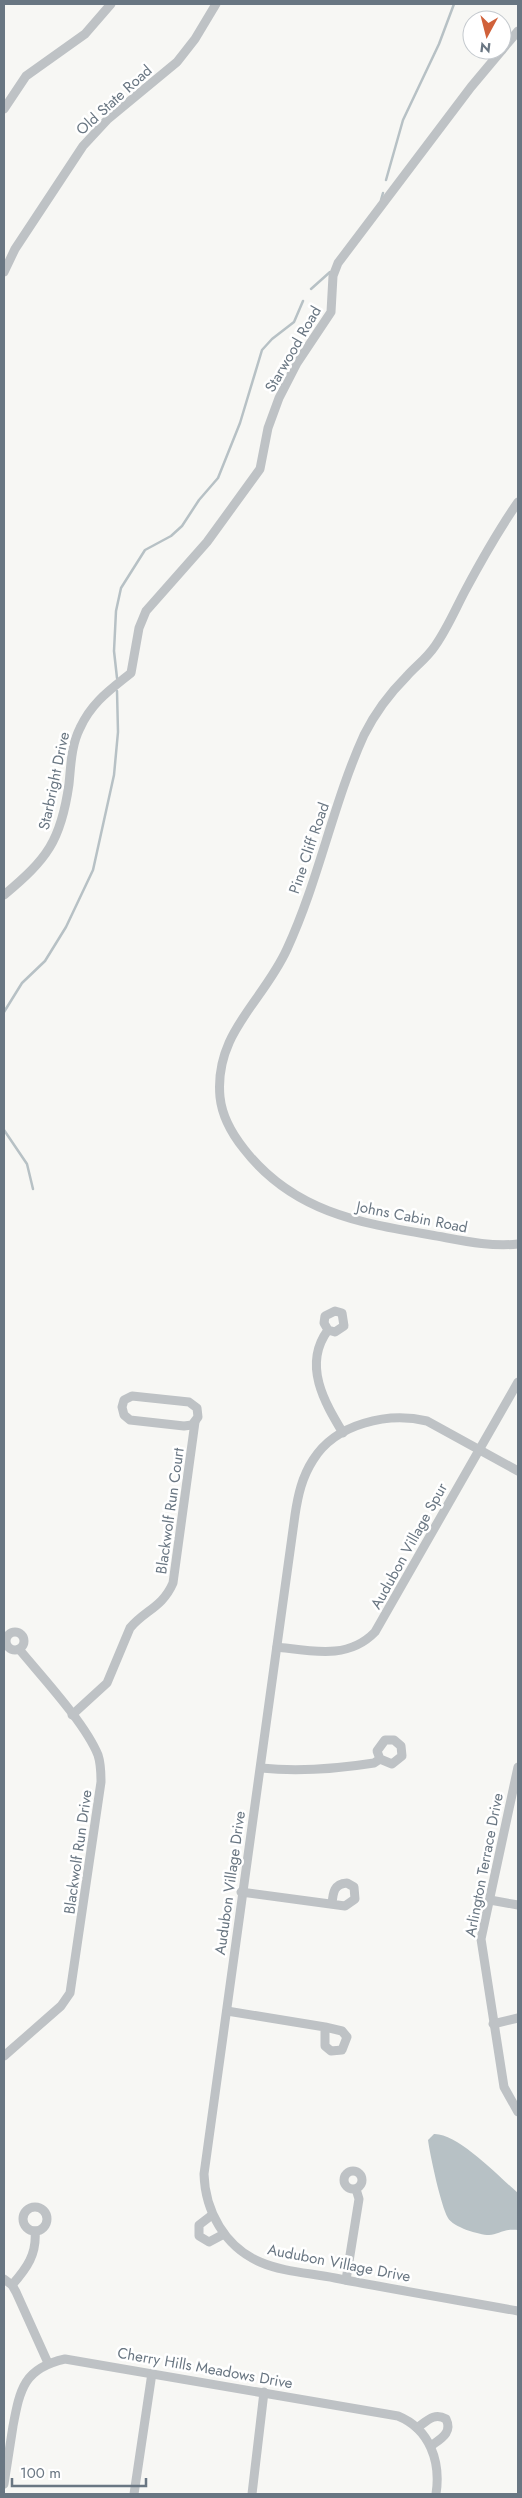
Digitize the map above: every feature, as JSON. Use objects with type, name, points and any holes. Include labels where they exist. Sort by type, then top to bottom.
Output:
[{"type":"street","points":[[4,110],[26,76],[85,34],[111,4]]},
{"type":"street","name":"Old State Road","points":[[4,272],[15,249],[83,146],[108,119],[177,62],[195,39],[216,4]]},
{"type":"street","name":"Starwood Road","points":[[130,673],[139,628],[146,611],[207,542],[260,469],[268,428],[279,398],[297,363],[331,312],[333,276],[338,262],[471,86],[493,60]]},
{"type":"street","name":"Pine Cliff Road","points":[[303,1201],[259,1166],[236,1138],[227,1121],[220,1098],[224,1056],[239,1021],[286,951],[314,882],[364,736],[376,714],[436,644],[485,555],[518,502]]},
{"type":"street","name":"Starbright Drive","points":[[4,895],[36,867],[53,844],[64,813],[73,748],[80,728],[106,691],[130,673]]},
{"type":"street","name":"Johns Cabin Road","points":[[303,1201],[346,1218],[370,1225],[496,1246],[518,1244]]},
{"type":"street","points":[[328,1330],[321,1341],[316,1364],[317,1377],[323,1400],[343,1433]]},
{"type":"street","name":"Audubon Village Spur","points":[[277,1647],[338,1651],[348,1650],[368,1639],[381,1623],[518,1382]]},
{"type":"street","name":"Blackwolf Run Court","points":[[72,1715],[107,1684],[126,1634],[136,1621],[154,1609],[169,1592],[173,1584],[195,1422],[198,1412],[189,1402],[132,1396],[122,1404],[124,1415],[130,1420],[184,1426],[192,1425],[195,1422]]},
{"type":"street","name":"Audubon Village Drive","points":[[518,1471],[434,1424],[411,1417],[377,1419],[343,1433],[314,1458],[298,1495],[261,1768],[241,1892],[227,2011],[204,2174],[206,2201],[224,2234],[260,2262],[346,2280],[518,2311]]},
{"type":"street","name":"Blackwolf Run Drive","points":[[4,2056],[61,2006],[73,1984],[101,1782],[97,1754],[72,1715],[19,1649]]},
{"type":"street","points":[[261,1768],[294,1772],[374,1763],[380,1760]]},
{"type":"street","name":"Arlington Terrace Drive","points":[[518,1768],[515,1802],[481,1939],[504,2087],[518,2112]]},
{"type":"street","points":[[241,1892],[345,1906],[353,1903],[356,1895],[354,1887],[347,1883],[339,1884],[334,1890],[332,1904]]},
{"type":"street","points":[[490,1900],[518,1905]]},
{"type":"street","points":[[227,2011],[338,2029],[345,2034],[347,2042],[342,2050],[334,2052],[325,2046],[325,2027]]},
{"type":"street","points":[[493,2024],[518,2018]]},
{"type":"street","points":[[346,2280],[359,2199],[356,2190]]},
{"type":"street","points":[[212,2215],[199,2225],[199,2236],[208,2242],[224,2234]]},
{"type":"street","points":[[12,2285],[32,2258],[36,2242],[35,2231]]},
{"type":"street","points":[[4,2279],[12,2285],[48,2363],[30,2375],[18,2398],[4,2484]]},
{"type":"street","name":"Cherry Hills Meadows Drive","points":[[48,2363],[65,2359],[386,2413],[408,2420],[417,2428],[430,2446],[438,2470],[436,2494]]},
{"type":"street","points":[[134,2494],[152,2373]]},
{"type":"street","points":[[252,2494],[264,2392]]},
{"type":"street","points":[[417,2428],[432,2417],[437,2416],[446,2419],[448,2426],[446,2433],[430,2446]]},
{"type":"shaded area","points":[[434,2134],[444,2136],[466,2148],[518,2193],[518,2230],[485,2235],[467,2230],[448,2218],[436,2180],[428,2140]]},
{"type":"waterway","points":[[386,180],[403,120],[439,44],[454,4]]},
{"type":"waterway","points":[[381,200],[383,193]]},
{"type":"waterway","points":[[311,289],[330,272]]},
{"type":"waterway","points":[[117,678],[114,651],[116,611],[121,588],[145,550],[171,536],[182,526],[199,500],[218,478],[240,423],[262,350],[272,339],[294,322],[303,301]]},
{"type":"waterway","points":[[4,1012],[22,983],[45,961],[66,927],[93,870],[114,775],[118,732],[117,691]]},
{"type":"waterway","points":[[4,1130],[27,1164],[33,1189]]}]
